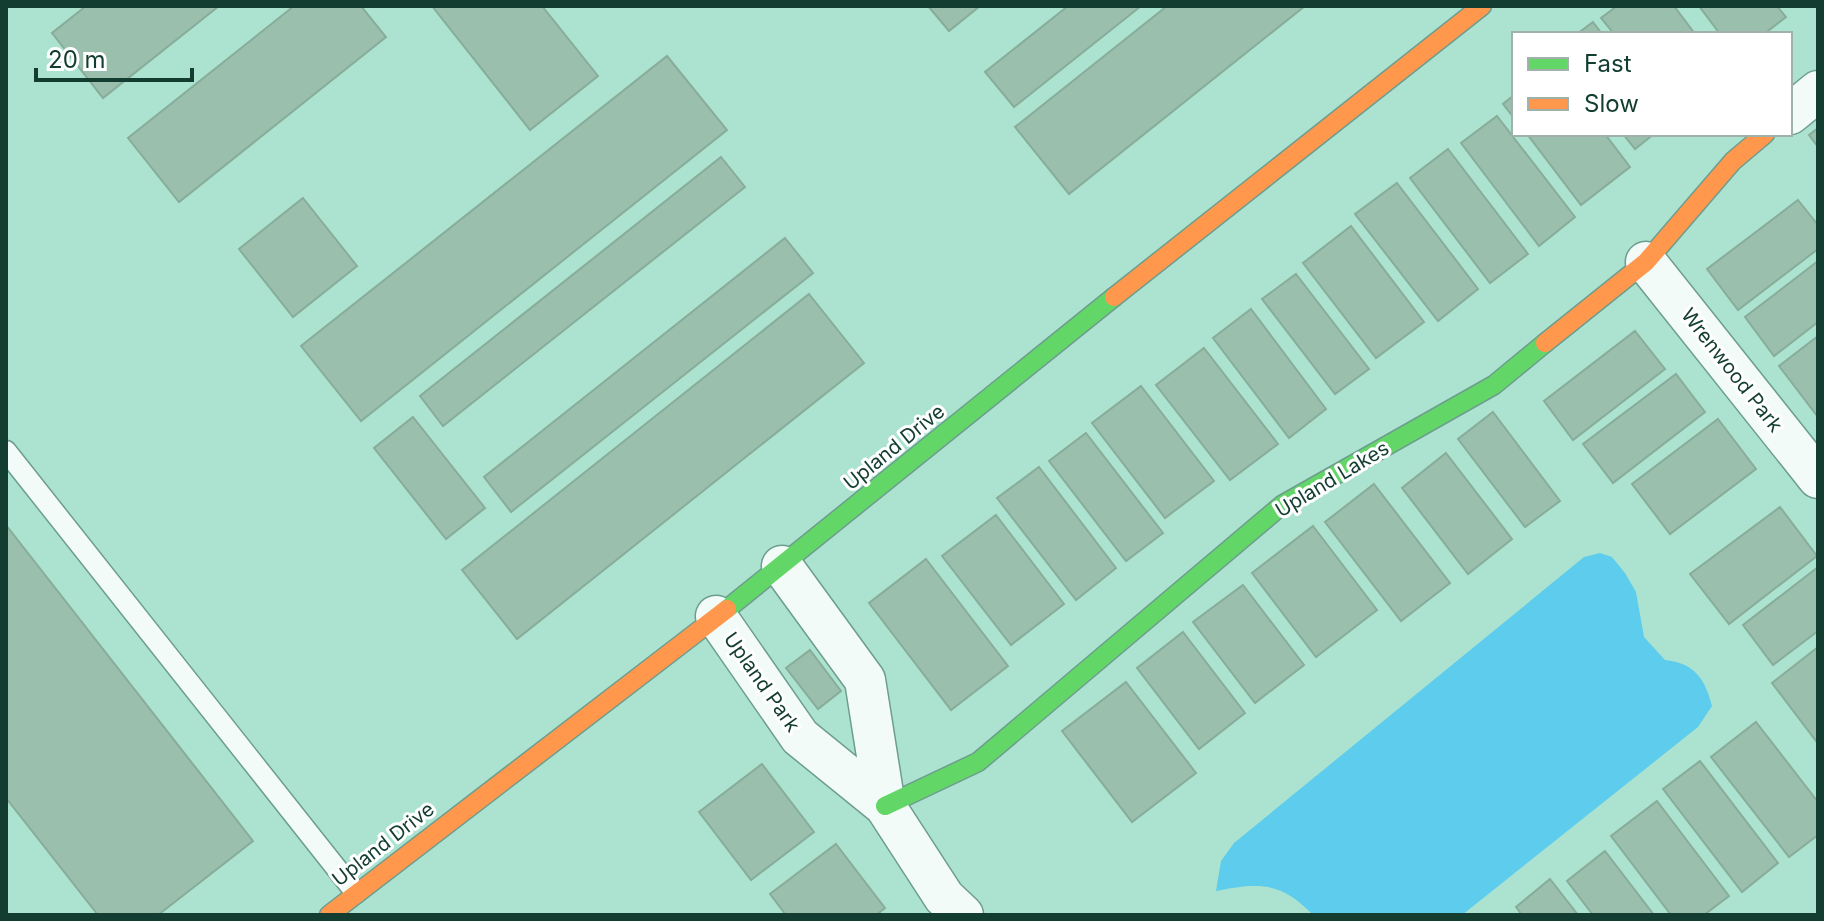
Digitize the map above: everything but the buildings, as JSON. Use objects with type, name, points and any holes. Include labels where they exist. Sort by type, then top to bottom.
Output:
[{"type":"street","name":"Upland Drive","points":[[329,915],[782,566],[1081,323],[1482,6]]},
{"type":"street","points":[[1792,112],[1818,91]]},
{"type":"street","name":"Upland Lakes","points":[[885,806],[978,762],[1282,505],[1494,385],[1646,262],[1733,161],[1763,136]]},
{"type":"street","name":"Wrenwood Park","points":[[1646,262],[1818,478]]},
{"type":"street","name":"Upland Park","points":[[782,566],[865,680],[885,806]]},
{"type":"street","name":"Upland Park","points":[[716,616],[800,737],[885,806],[944,897],[963,915]]},
{"type":"lane","points":[[6,451],[356,893]]},
{"type":"water","points":[[1600,553],[1612,557],[1636,592],[1644,637],[1665,660],[1691,668],[1706,687],[1712,706],[1698,727],[1462,915],[1313,915],[1290,896],[1268,887],[1216,891],[1221,861],[1234,843],[1584,557]]},
{"type":"traffic: fast","points":[[727,609],[1114,297]]},
{"type":"traffic: fast","points":[[885,806],[978,762],[1282,505],[1494,385],[1545,343]]},
{"type":"traffic: slow","points":[[1114,297],[1482,6]]},
{"type":"traffic: slow","points":[[1545,343],[1646,262],[1733,161],[1763,136]]},
{"type":"traffic: slow","points":[[329,915],[727,609]]}]
